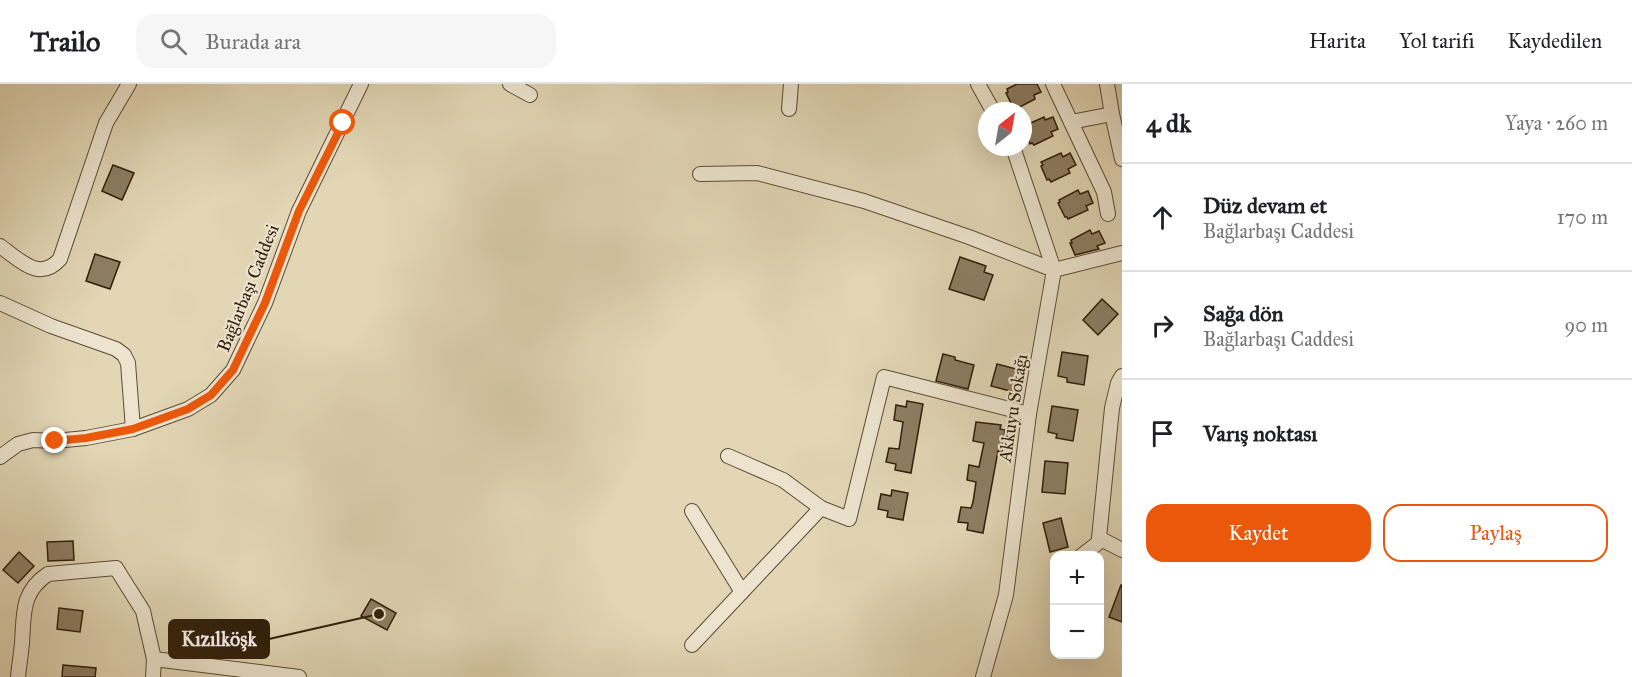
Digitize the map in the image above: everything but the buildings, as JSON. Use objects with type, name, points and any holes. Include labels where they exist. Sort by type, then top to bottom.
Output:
[{"type":"street","points":[[0,246],[31,268],[38,270],[50,268],[60,259],[106,123],[129,84]]},
{"type":"street","name":"Bağlarbaşı Caddesi","points":[[0,457],[18,444],[33,440],[55,441],[86,438],[133,429],[188,409],[211,395],[233,370],[265,303],[299,211],[361,84]]},
{"type":"street","points":[[510,84],[530,95]]},
{"type":"street","points":[[789,109],[791,84]]},
{"type":"street","points":[[978,84],[988,102]]},
{"type":"street","points":[[1053,84],[1104,192],[1108,214]]},
{"type":"street","points":[[1107,84],[1122,159]]},
{"type":"street","points":[[1071,122],[1112,114]]},
{"type":"street","name":"Akkuyu Sokağı","points":[[982,677],[1006,595],[1029,414],[1054,270],[1016,156]]},
{"type":"street","points":[[700,174],[757,173],[864,201],[969,237],[1054,270],[1122,253]]},
{"type":"street","points":[[0,303],[51,326],[116,349],[124,355],[128,363],[133,429]]},
{"type":"street","points":[[728,456],[783,480],[821,508],[849,519],[884,376],[1029,414]]},
{"type":"street","points":[[1122,379],[1112,408],[1099,538],[1122,550]]},
{"type":"street","points":[[692,645],[821,508]]},
{"type":"street","points":[[692,511],[742,592]]},
{"type":"street","points":[[1087,551],[1102,540]]},
{"type":"street","points":[[18,677],[24,609],[33,587],[48,574],[116,568],[142,610],[154,659],[153,677]]},
{"type":"street","points":[[154,659],[299,677]]},
{"type":"place","name":"Kızılköşk","points":[[379,614]]},
{"type":"route","points":[[55,441],[133,429],[188,409],[211,395],[233,370],[265,303],[299,211],[343,123]]}]
